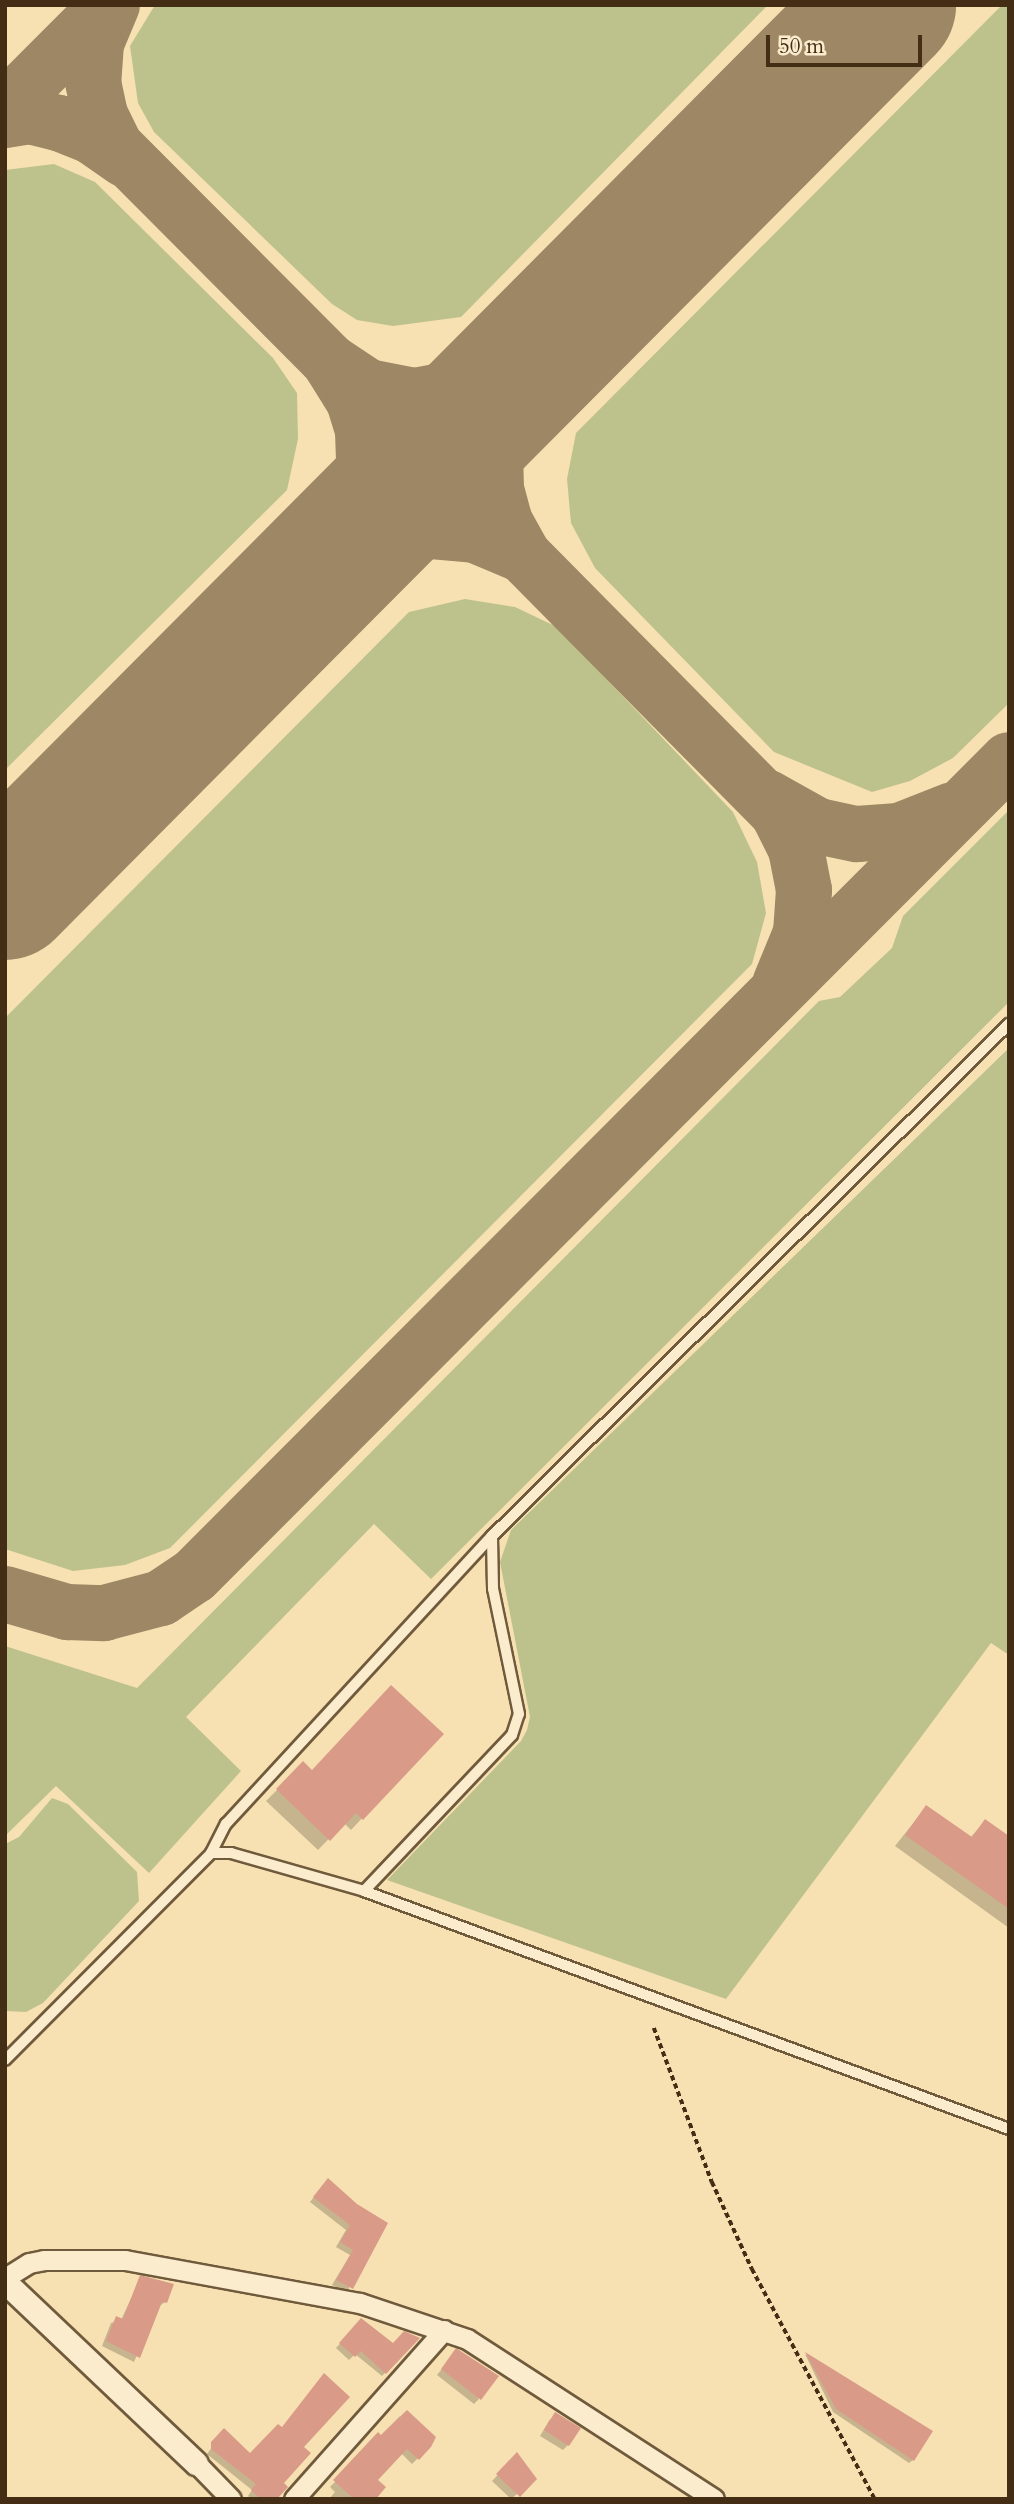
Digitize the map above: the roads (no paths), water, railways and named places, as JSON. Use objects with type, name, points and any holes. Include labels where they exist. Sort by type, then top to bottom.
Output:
[{"type":"street","points":[[231,2499],[5,2280],[29,2263],[44,2260],[125,2260],[360,2303],[444,2330],[530,2377],[714,2499]]},
{"type":"street","points":[[294,2499],[444,2330]]},
{"type":"lane","points":[[5,2060],[211,1853],[226,1824],[492,1536],[1009,1024]]},
{"type":"lane","points":[[364,1891],[512,1735],[519,1714],[493,1589],[492,1536]]},
{"type":"lane","points":[[211,1853],[231,1853],[364,1891],[1009,2129]]}]
